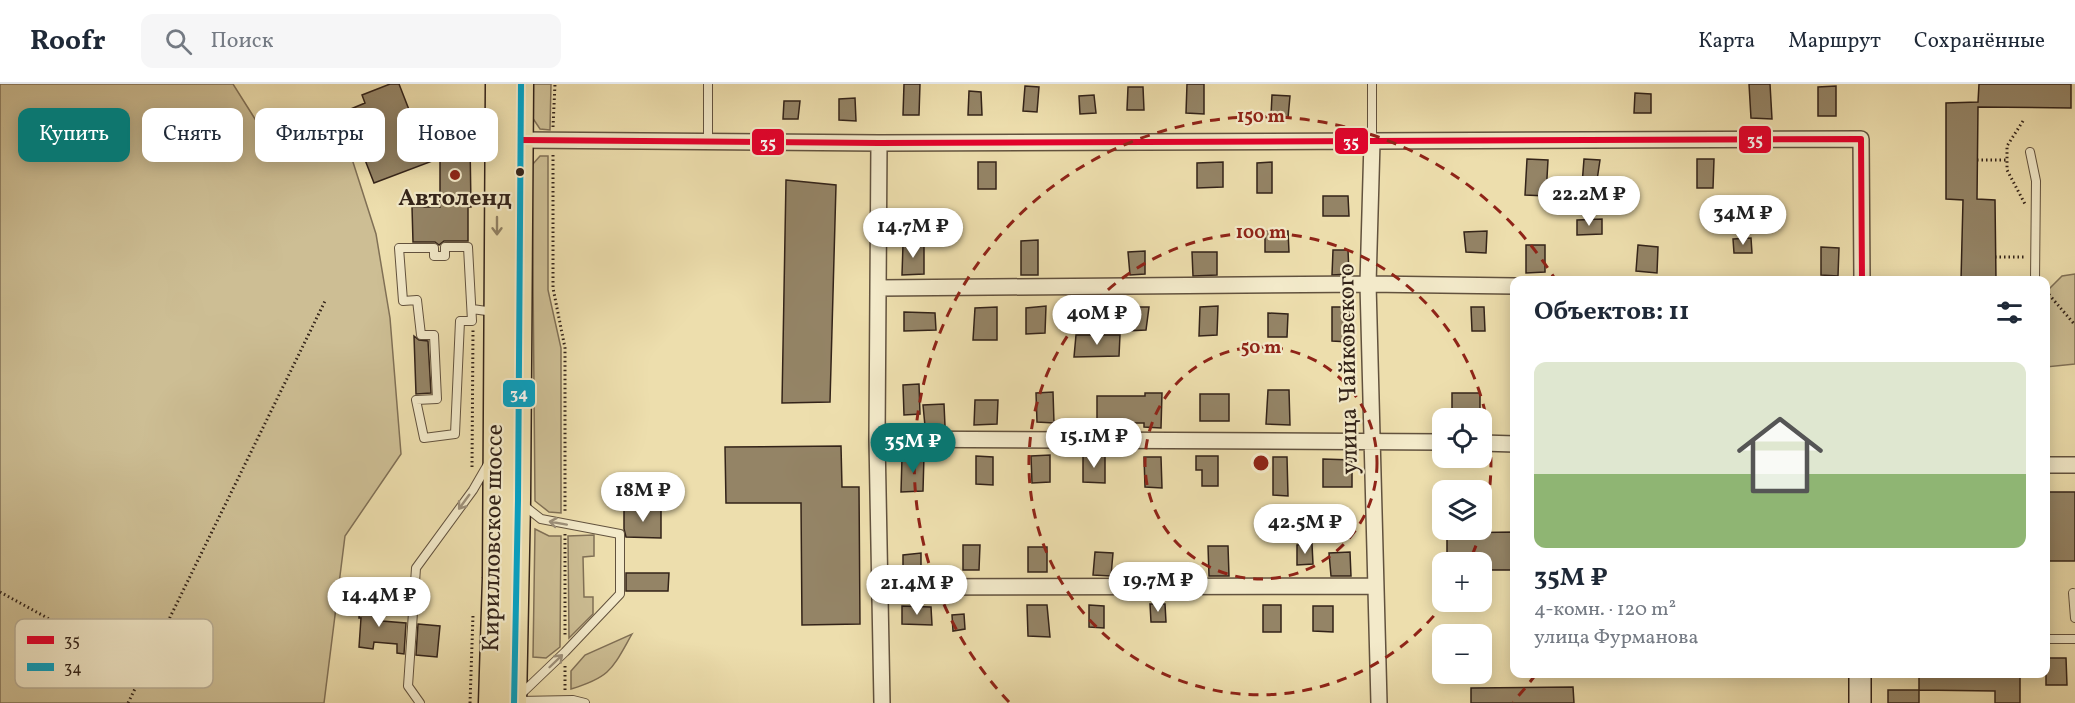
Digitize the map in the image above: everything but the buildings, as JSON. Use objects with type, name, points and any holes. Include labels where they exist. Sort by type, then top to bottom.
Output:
[{"type":"main road","name":"Кирилловское шоссе","points":[[498,84],[495,578],[506,702]]},
{"type":"main road","name":"Кирилловское шоссе","points":[[506,702],[518,500],[521,84]]},
{"type":"street","points":[[521,140],[879,143],[1861,139],[1862,276]]},
{"type":"street","name":"улица Чайковского","points":[[1372,142],[1368,284],[1379,703]]},
{"type":"street","points":[[879,143],[877,439],[882,703]]},
{"type":"street","points":[[879,288],[1368,284],[1510,286]]},
{"type":"street","points":[[877,439],[1432,442]]},
{"type":"street","points":[[1492,443],[1510,444]]},
{"type":"street","points":[[2050,465],[2075,465]]},
{"type":"street","points":[[881,587],[1375,586]]},
{"type":"street","points":[[1860,678],[1860,703]]},
{"type":"lane","points":[[708,84],[708,141]]},
{"type":"lane","points":[[1372,84],[1372,142]]},
{"type":"lane","points":[[2030,152],[2036,181],[2035,276]]},
{"type":"lane","points":[[445,247],[468,247],[472,309],[472,321],[460,321],[455,434],[424,438],[417,400],[437,399],[434,335],[422,335],[417,300],[403,302],[399,248],[434,248],[434,256],[445,256],[445,247]]},
{"type":"lane","points":[[472,309],[496,312]]},
{"type":"lane","points":[[420,703],[408,686],[416,568],[473,490],[495,452]]},
{"type":"lane","points":[[506,702],[565,652],[620,594],[621,534],[541,519],[518,500]]},
{"type":"lane","points":[[2073,593],[2075,618]]},
{"type":"lane","points":[[2050,639],[2075,639]]},
{"type":"lane","points":[[506,702],[565,700],[585,703]]},
{"type":"path","points":[[555,84],[553,288],[565,348],[565,700]]},
{"type":"path","points":[[2023,121],[2007,146],[2007,170],[2026,208]]},
{"type":"path","points":[[1977,160],[2007,160]]},
{"type":"path","points":[[1995,257],[2026,257],[2026,247]]},
{"type":"path","points":[[2050,296],[2075,325]]},
{"type":"path","points":[[169,619],[326,299]]},
{"type":"path","points":[[0,592],[49,619]]},
{"type":"path","points":[[128,703],[136,688]]},
{"type":"shaded area","points":[[0,84],[233,84],[255,119],[255,162],[353,162],[376,234],[390,318],[401,454],[345,536],[324,703],[0,703]]},
{"type":"shaded area","points":[[533,84],[551,84],[550,130],[540,129],[532,117]]},
{"type":"shaded area","points":[[540,156],[548,156],[548,290],[561,348],[561,513],[549,512],[535,501],[532,165]]},
{"type":"shaded area","points":[[2075,274],[2075,364],[2050,367],[2050,288],[2062,276]]},
{"type":"shaded area","points":[[535,529],[549,536],[561,536],[560,647],[546,658],[533,657]]},
{"type":"shaded area","points":[[594,535],[594,556],[583,557],[584,597],[593,597],[593,614],[569,638],[568,536]]},
{"type":"shaded area","points":[[632,634],[620,656],[603,676],[571,689],[571,671],[585,655]]},
{"type":"transit line","name":"34","points":[[514,703],[521,84]]},
{"type":"transit line","name":"35","points":[[521,140],[879,143],[1861,139],[1862,276]]},
{"type":"place","name":"Автоленд","points":[[455,175]]}]
